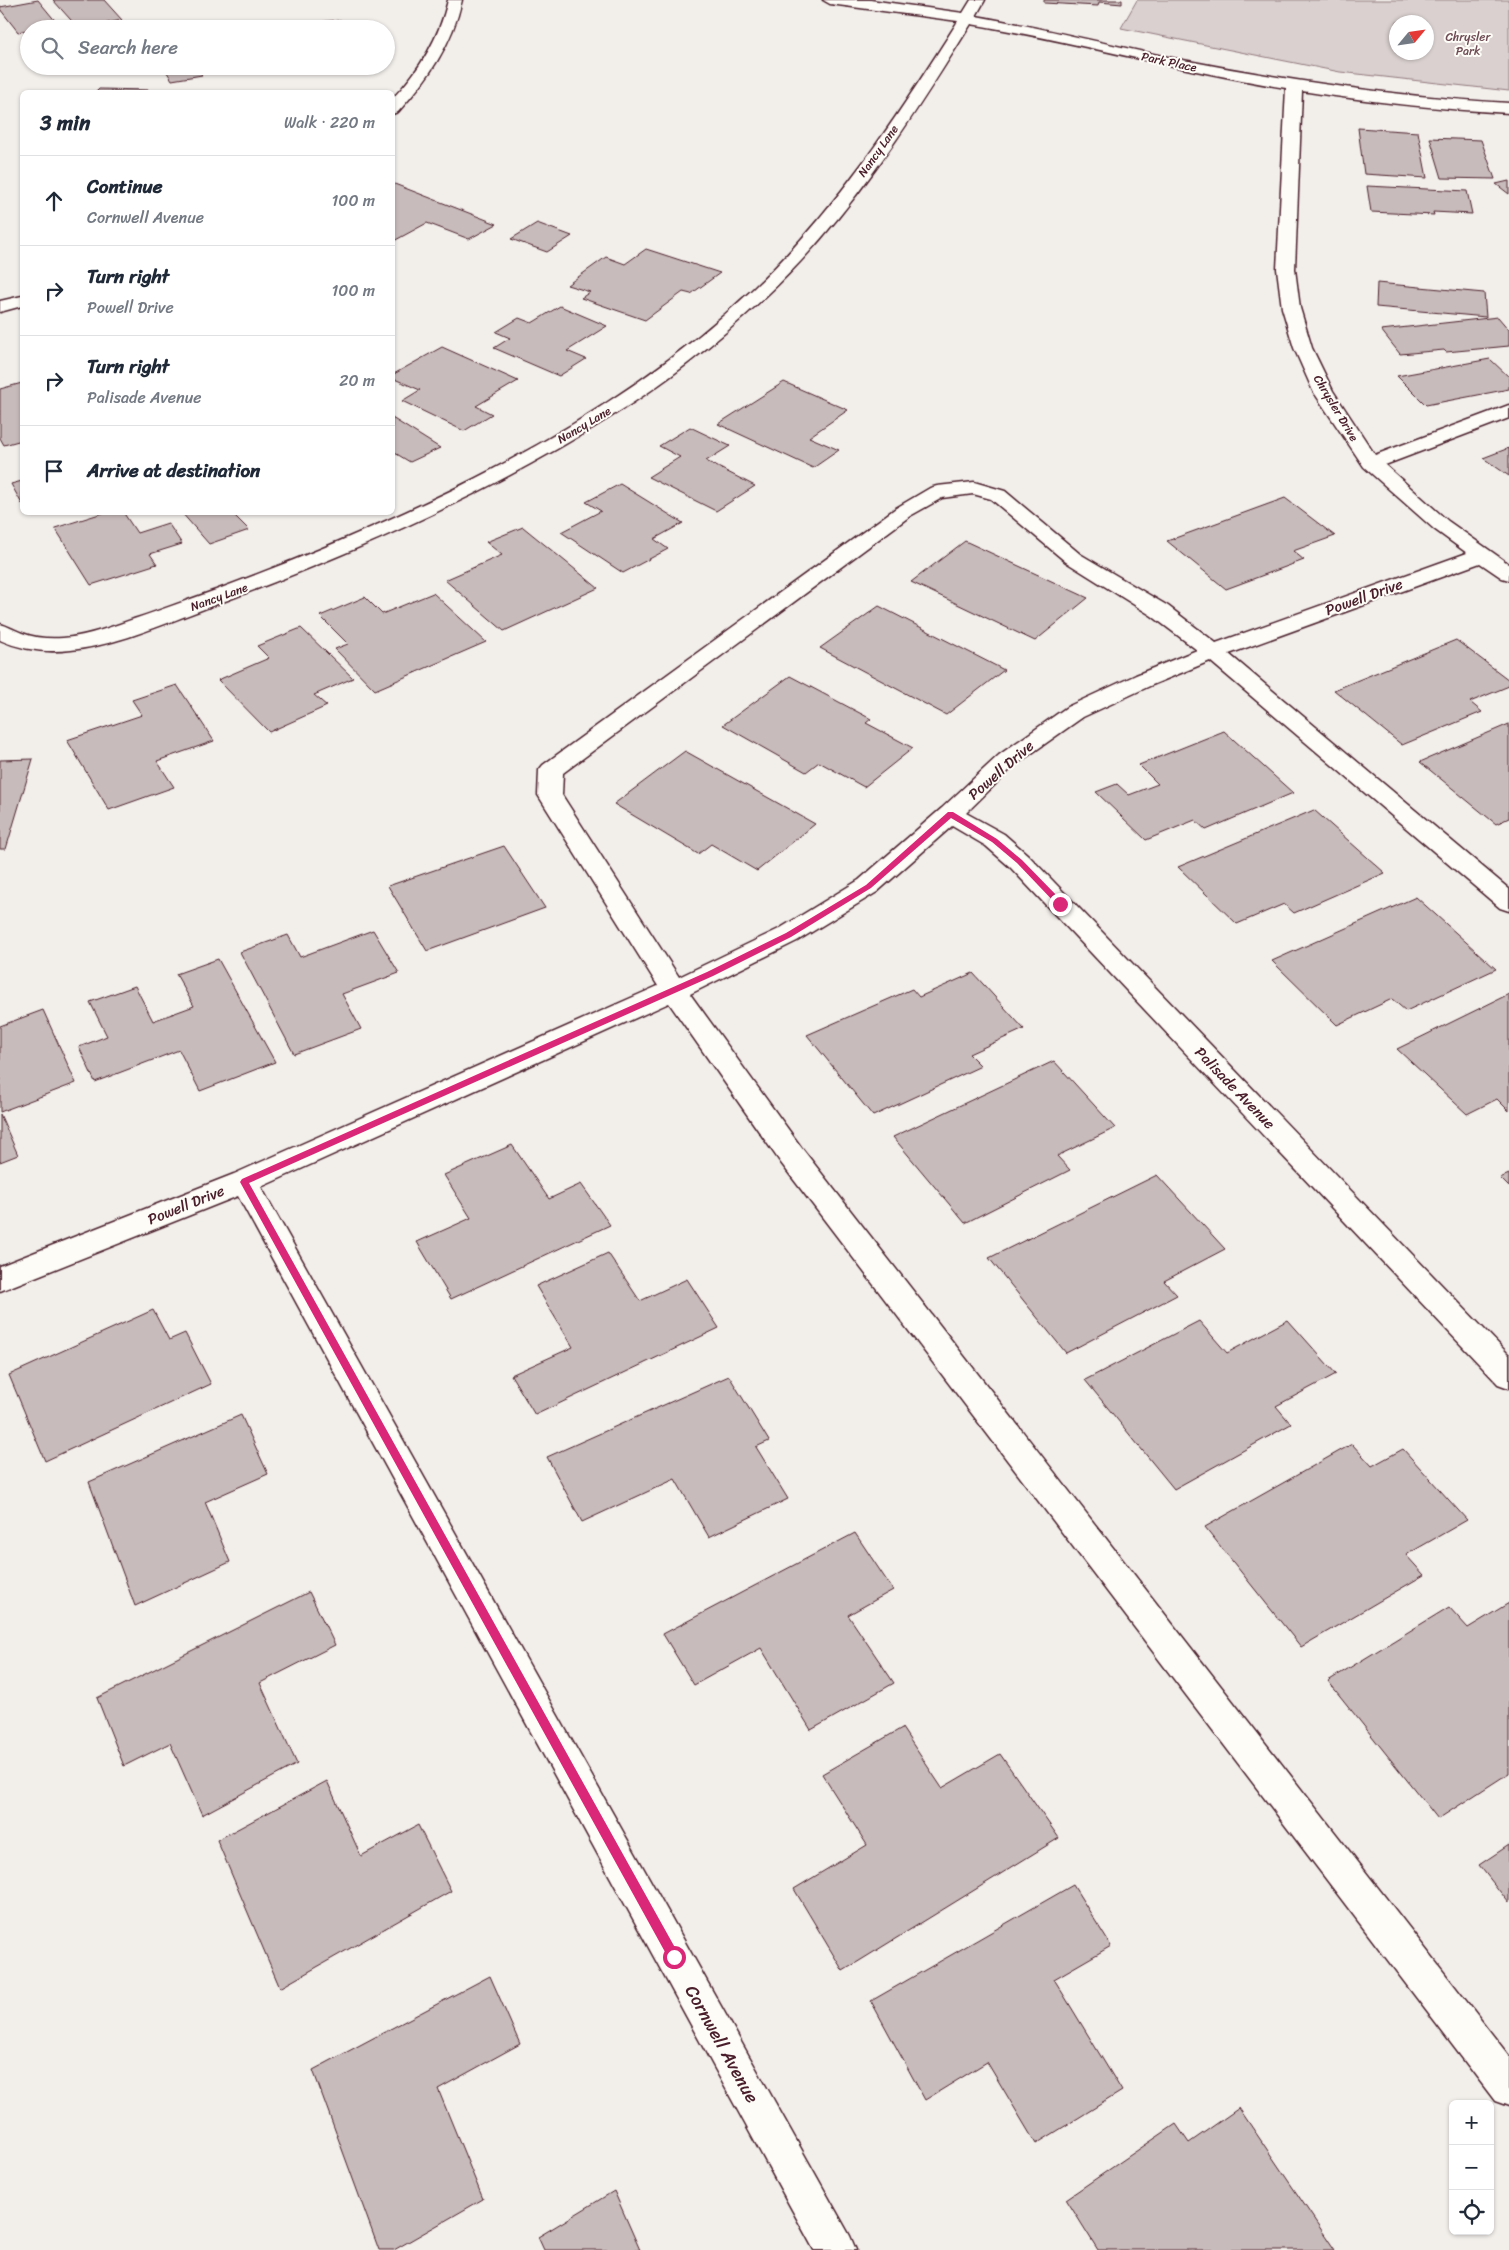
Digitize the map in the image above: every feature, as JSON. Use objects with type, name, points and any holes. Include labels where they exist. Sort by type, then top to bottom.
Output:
[{"type":"street","points":[[395,106],[420,79],[438,52],[455,0]]},
{"type":"street","name":"Park Place","points":[[830,0],[967,19],[1041,33],[1182,65],[1294,85],[1376,97],[1509,108]]},
{"type":"street","name":"Nancy Lane","points":[[0,631],[10,637],[45,646],[98,639],[241,590],[356,543],[451,499],[622,403],[702,345],[758,294],[820,229],[867,170],[978,0]]},
{"type":"street","name":"Chrysler Drive","points":[[1294,85],[1286,269],[1291,308],[1303,348],[1323,391],[1371,463],[1441,525],[1509,574]]},
{"type":"street","points":[[0,307],[20,301]]},
{"type":"street","points":[[1371,463],[1509,411]]},
{"type":"street","points":[[1509,902],[1212,652],[1160,611],[1073,558],[998,495],[974,488],[937,492],[903,512],[551,770],[550,795],[674,989],[791,1155],[1509,2087]]},
{"type":"street","name":"Powell Drive","points":[[0,1279],[244,1182],[674,989],[788,935],[868,886],[950,814],[1007,760],[1075,712],[1144,680],[1212,652],[1482,555]]},
{"type":"street","name":"Palisade Avenue","points":[[950,814],[995,840],[1019,861],[1509,1375]]},
{"type":"street","name":"Cornwell Avenue","points":[[244,1182],[836,2250]]},
{"type":"green space","name":"Chrysler Park","points":[[1137,0],[1509,0],[1509,91],[1340,72],[1121,28]]},
{"type":"building","points":[[38,0],[55,20],[20,20],[20,32],[18,32],[0,7]]},
{"type":"building","points":[[53,0],[104,0],[122,20],[71,20]]},
{"type":"building","points":[[1044,0],[1122,0],[1122,4],[1099,2],[1098,6],[1044,3]]},
{"type":"building","points":[[169,75],[202,75],[172,80]]},
{"type":"building","points":[[99,89],[149,90],[98,90]]},
{"type":"building","points":[[1358,128],[1418,132],[1427,178],[1364,174]]},
{"type":"building","points":[[1430,138],[1481,140],[1495,179],[1442,178]]},
{"type":"building","points":[[1509,181],[1509,194],[1496,184]]},
{"type":"building","points":[[395,184],[497,224],[469,239],[427,223],[395,240]]},
{"type":"building","points":[[1367,186],[1467,191],[1472,214],[1433,212],[1434,215],[1371,212]]},
{"type":"building","points":[[537,223],[572,236],[547,252],[511,239]]},
{"type":"building","points":[[646,249],[720,273],[691,294],[683,292],[645,320],[581,298],[590,292],[567,285],[606,257],[625,264]]},
{"type":"building","points":[[1377,283],[1484,293],[1486,317],[1376,307]]},
{"type":"building","points":[[560,306],[607,326],[567,351],[586,359],[559,376],[494,348],[510,338],[496,332],[519,318],[532,323]]},
{"type":"building","points":[[1498,317],[1509,330],[1509,346],[1400,354],[1381,330]]},
{"type":"building","points":[[442,347],[518,381],[476,406],[492,414],[464,431],[402,401],[420,390],[395,379],[395,373]]},
{"type":"building","points":[[1490,359],[1509,377],[1509,389],[1426,405],[1397,376]]},
{"type":"building","points":[[784,382],[848,410],[809,437],[839,450],[813,468],[718,424]]},
{"type":"building","points":[[20,384],[20,441],[4,445],[0,438],[0,389]]},
{"type":"building","points":[[395,420],[440,448],[410,462],[395,453]]},
{"type":"building","points":[[690,427],[730,446],[706,461],[755,486],[716,511],[648,477],[680,457],[659,446]]},
{"type":"building","points":[[1509,448],[1509,476],[1483,458]]},
{"type":"building","points":[[20,482],[20,500],[11,484]]},
{"type":"building","points":[[620,484],[683,523],[654,539],[668,549],[623,573],[561,532],[601,511],[586,502]]},
{"type":"building","points":[[1285,498],[1335,536],[1293,551],[1304,560],[1226,589],[1167,541]]},
{"type":"building","points":[[96,515],[125,515],[137,533],[168,523],[182,544],[150,554],[157,564],[91,585],[55,528]]},
{"type":"building","points":[[184,515],[238,515],[235,516],[249,530],[209,544]]},
{"type":"building","points":[[523,527],[598,588],[504,631],[445,580],[502,555],[486,542]]},
{"type":"building","points":[[965,541],[1088,598],[1035,641],[911,582]]},
{"type":"building","points":[[433,593],[486,642],[375,690],[335,649],[348,644],[320,616],[365,597],[382,614]]},
{"type":"building","points":[[879,606],[1004,670],[946,715],[820,648]]},
{"type":"building","points":[[301,628],[353,678],[314,695],[327,706],[269,732],[218,680],[269,658],[257,646]]},
{"type":"building","points":[[1456,640],[1509,680],[1509,686],[1470,702],[1482,712],[1402,745],[1334,690]]},
{"type":"building","points":[[790,676],[871,719],[866,723],[913,748],[864,787],[819,762],[806,772],[723,725]]},
{"type":"building","points":[[177,685],[214,741],[157,761],[174,787],[109,810],[67,740],[142,715],[132,700]]},
{"type":"building","points":[[1509,724],[1509,818],[1496,824],[1420,762]]},
{"type":"building","points":[[1224,731],[1293,793],[1206,830],[1195,820],[1146,840],[1096,792],[1117,784],[1129,795],[1158,784],[1139,765]]},
{"type":"building","points":[[685,751],[815,824],[757,871],[711,844],[698,854],[614,804]]},
{"type":"building","points":[[33,759],[6,849],[0,849],[0,760]]},
{"type":"building","points":[[1314,810],[1385,873],[1294,913],[1284,904],[1237,924],[1178,867]]},
{"type":"building","points":[[504,846],[545,908],[427,951],[388,886]]},
{"type":"building","points":[[1416,897],[1496,969],[1406,1011],[1392,999],[1337,1025],[1272,961]]},
{"type":"building","points":[[373,930],[399,973],[342,994],[361,1029],[294,1054],[240,952],[288,935],[300,957]]},
{"type":"building","points":[[218,959],[275,1062],[200,1091],[179,1050],[95,1082],[79,1047],[107,1036],[90,1002],[135,986],[153,1021],[194,1006],[176,974]]},
{"type":"building","points":[[973,973],[1024,1029],[969,1054],[981,1066],[873,1116],[807,1035],[912,989],[919,997]]},
{"type":"building","points":[[1509,994],[1509,1111],[1497,1099],[1467,1114],[1397,1049]]},
{"type":"building","points":[[43,1010],[76,1083],[0,1112],[0,1026]]},
{"type":"building","points":[[1054,1061],[1115,1128],[1057,1156],[1070,1170],[965,1223],[893,1137]]},
{"type":"building","points":[[0,1114],[18,1155],[0,1162]]},
{"type":"building","points":[[512,1145],[549,1199],[581,1184],[610,1225],[451,1299],[417,1242],[471,1218],[444,1175]]},
{"type":"building","points":[[1509,1174],[1509,1187],[1500,1178]]},
{"type":"building","points":[[1157,1175],[1225,1249],[1164,1281],[1177,1295],[1066,1353],[989,1258]]},
{"type":"building","points":[[608,1253],[640,1301],[687,1279],[719,1328],[535,1415],[511,1375],[573,1347],[536,1286]]},
{"type":"building","points":[[153,1310],[169,1340],[185,1333],[211,1384],[45,1461],[9,1375]]},
{"type":"building","points":[[1288,1320],[1336,1374],[1276,1406],[1291,1424],[1174,1489],[1085,1380],[1199,1321],[1227,1353]]},
{"type":"building","points":[[729,1376],[769,1441],[756,1447],[788,1499],[709,1537],[675,1479],[582,1522],[547,1457]]},
{"type":"building","points":[[241,1415],[268,1474],[205,1502],[230,1562],[135,1606],[89,1482]]},
{"type":"building","points":[[1352,1444],[1372,1466],[1403,1449],[1467,1520],[1406,1555],[1424,1575],[1301,1647],[1205,1527]]},
{"type":"building","points":[[855,1533],[893,1590],[848,1615],[894,1683],[811,1730],[761,1648],[694,1685],[663,1634]]},
{"type":"building","points":[[309,1592],[335,1645],[260,1683],[297,1764],[202,1815],[170,1743],[124,1766],[97,1698]]},
{"type":"building","points":[[1509,1603],[1509,1773],[1438,1819],[1328,1681],[1449,1607],[1468,1628]]},
{"type":"building","points":[[902,1728],[942,1788],[1000,1754],[1059,1838],[843,1971],[794,1889],[867,1845],[822,1774]]},
{"type":"building","points":[[327,1781],[361,1856],[418,1825],[451,1891],[280,1988],[217,1840]]},
{"type":"building","points":[[1509,1845],[1509,1903],[1479,1865]]},
{"type":"building","points":[[1073,1885],[1111,1946],[1054,1979],[1122,2091],[1036,2144],[987,2062],[925,2100],[871,2001]]},
{"type":"building","points":[[490,1976],[520,2044],[438,2089],[483,2199],[394,2250],[379,2250],[313,2070]]},
{"type":"building","points":[[1239,2108],[1335,2250],[1098,2250],[1066,2199],[1176,2124],[1189,2143]]},
{"type":"building","points":[[614,2191],[640,2250],[544,2250],[538,2237]]},
{"type":"route","points":[[674,1957],[244,1182],[710,974],[788,935],[868,886],[950,814],[995,840],[1019,861],[1060,904]]}]
